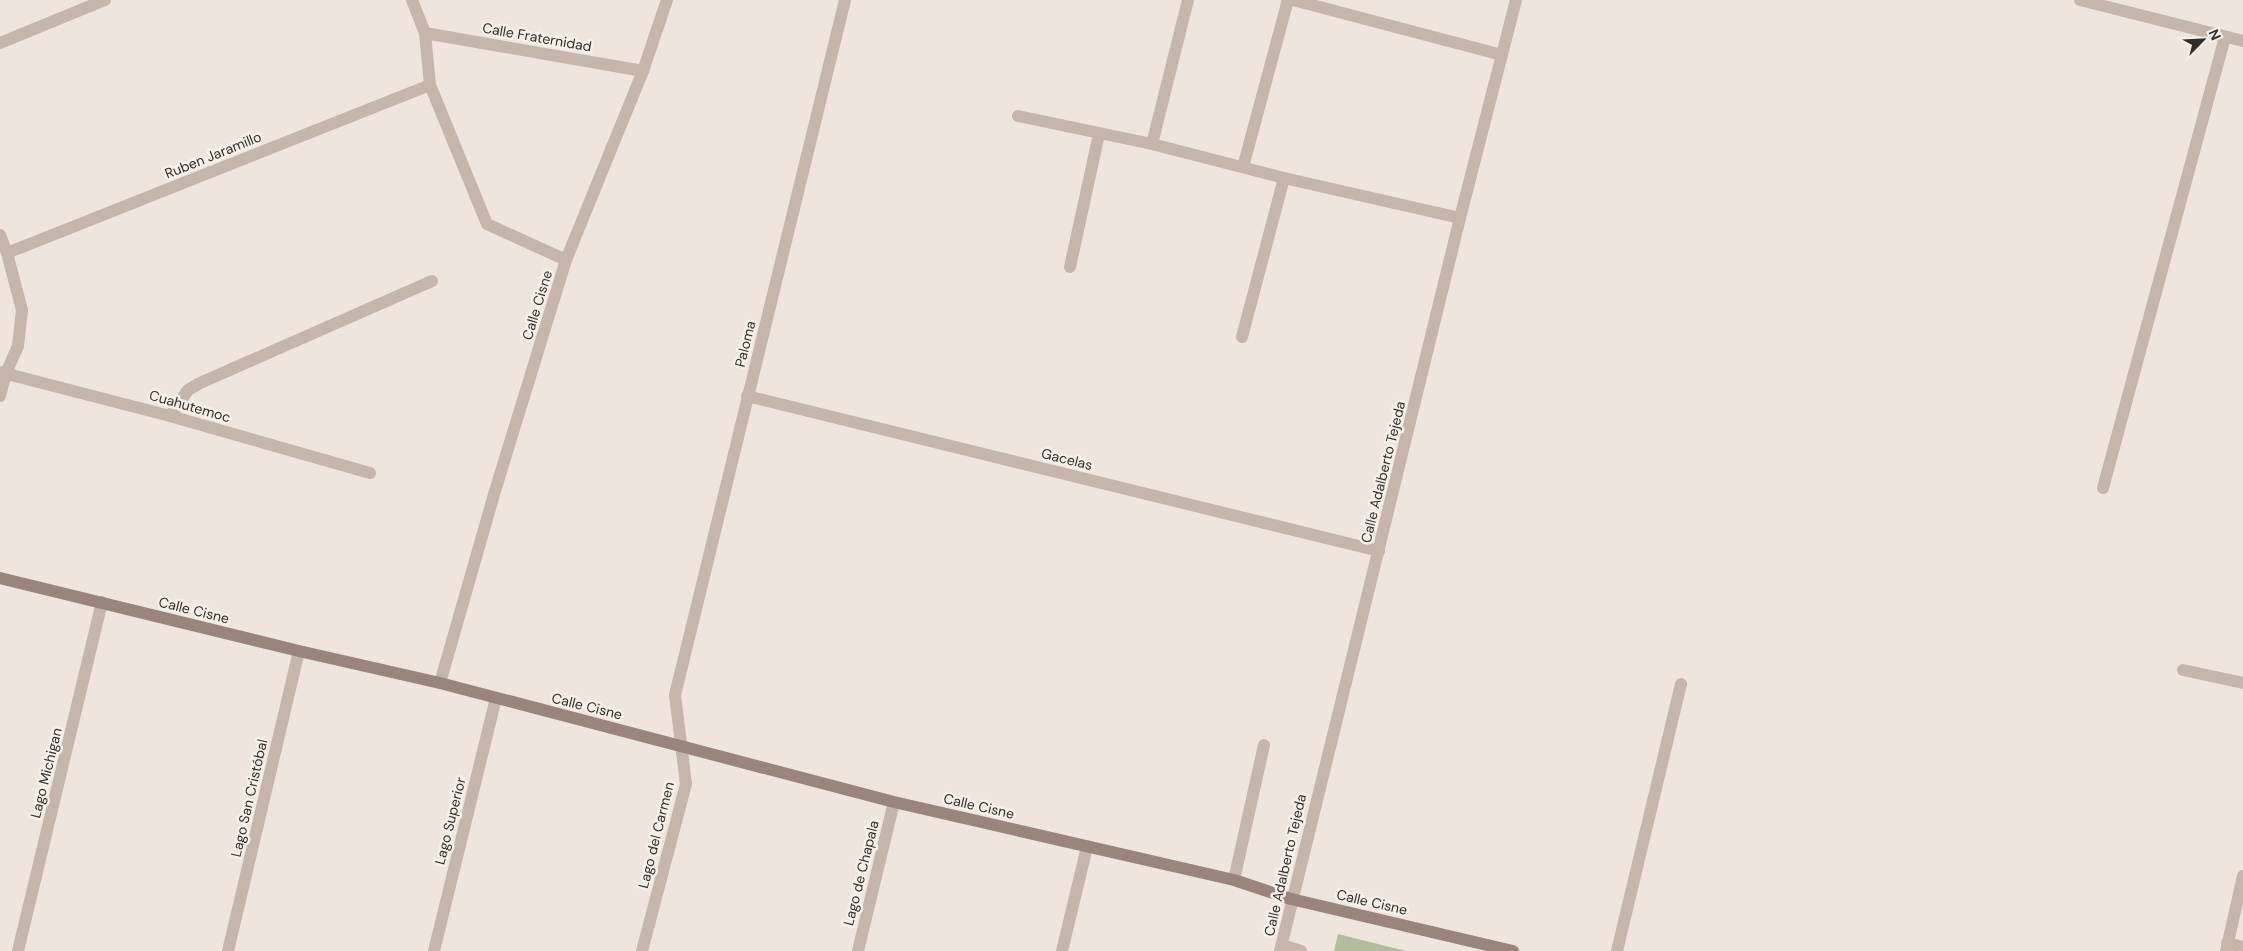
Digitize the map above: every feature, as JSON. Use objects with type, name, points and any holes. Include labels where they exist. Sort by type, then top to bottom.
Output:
[{"type":"street","points":[[0,43],[105,0]]},
{"type":"street","points":[[412,0],[425,33],[430,85],[487,224],[566,260]]},
{"type":"street","name":"Calle Cisne","points":[[440,683],[495,491],[566,260],[643,71],[667,0]]},
{"type":"street","name":"Paloma","points":[[675,695],[845,0]]},
{"type":"street","points":[[1152,144],[1188,0]]},
{"type":"street","points":[[1243,167],[1288,0]]},
{"type":"street","points":[[1293,0],[1502,55]]},
{"type":"street","name":"Calle Adalberto Tejeda","points":[[1281,948],[1291,899],[1516,0]]},
{"type":"street","points":[[2080,0],[2243,41]]},
{"type":"street","name":"Calle Fraternidad","points":[[425,33],[643,71]]},
{"type":"street","points":[[2103,488],[2225,37]]},
{"type":"street","name":"Ruben Jaramillo","points":[[7,253],[430,85]]},
{"type":"street","points":[[1018,116],[1152,144],[1284,178],[1460,218]]},
{"type":"street","points":[[1070,267],[1099,134]]},
{"type":"street","points":[[1242,337],[1284,178]]},
{"type":"street","points":[[0,235],[7,253],[22,310],[18,346],[3,373],[0,396]]},
{"type":"street","points":[[170,416],[188,390],[200,383],[432,281]]},
{"type":"street","name":"Cuahutemoc","points":[[3,373],[170,416],[370,474]]},
{"type":"street","name":"Gacelas","points":[[747,396],[1379,551]]},
{"type":"street","name":"Calle Cisne","points":[[0,578],[299,651],[440,683],[894,802],[1234,880],[1291,899],[1513,951]]},
{"type":"street","name":"Lago Michigan","points":[[18,951],[102,602]]},
{"type":"street","name":"Lago San Cristóbal","points":[[228,951],[299,651]]},
{"type":"street","points":[[2183,670],[2243,683]]},
{"type":"street","points":[[1617,951],[1681,684]]},
{"type":"street","name":"Lago del Carmen","points":[[642,951],[686,784],[675,695]]},
{"type":"street","name":"Lago Superior","points":[[434,951],[496,698]]},
{"type":"street","points":[[1234,880],[1264,745]]},
{"type":"street","name":"Lago de Chapala","points":[[858,951],[894,802]]},
{"type":"street","points":[[1062,951],[1087,847]]},
{"type":"street","points":[[2243,876],[2226,947],[2243,947]]},
{"type":"street","points":[[1281,948],[1301,951]]},
{"type":"green space","points":[[1338,934],[1406,951],[1334,951]]}]
